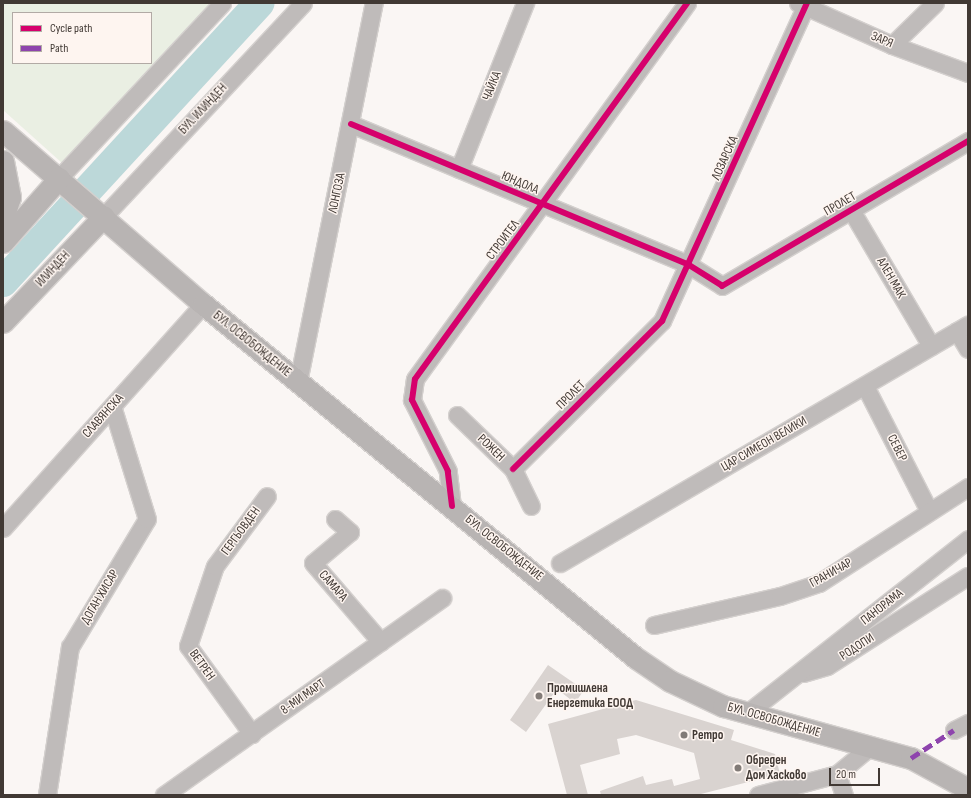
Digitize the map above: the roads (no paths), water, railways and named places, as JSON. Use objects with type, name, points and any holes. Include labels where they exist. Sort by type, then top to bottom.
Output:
[{"type":"main road","name":"БУЛ. ОСВОБОЖДЕНИЕ","points":[[3,131],[101,213],[203,304],[452,506],[636,658],[701,697],[746,714],[871,746],[927,765],[968,789]]},
{"type":"main road","points":[[3,161],[10,197],[3,219]]},
{"type":"main road","points":[[3,242],[65,183]]},
{"type":"main road","name":"ИЛИНДЕН","points":[[3,322],[101,213]]},
{"type":"street","points":[[65,183],[222,3]]},
{"type":"street","name":"БУЛ. ИЛИНДЕН","points":[[101,213],[303,3]]},
{"type":"street","name":"ЛОНГОЗА","points":[[298,382],[352,124],[374,3]]},
{"type":"street","name":"ЧАЙКА","points":[[459,169],[525,3]]},
{"type":"street","name":"СТРОИТЕЛ","points":[[452,506],[448,471],[420,419],[411,390],[414,379],[544,204],[687,3]]},
{"type":"street","points":[[892,45],[935,3]]},
{"type":"street","name":"ЗАРЯ","points":[[803,4],[892,45],[968,73]]},
{"type":"street","name":"ЛОЗАРСКА","points":[[662,321],[689,264],[803,4]]},
{"type":"street","name":"ЮНДОЛА","points":[[352,124],[689,264],[722,286]]},
{"type":"street","name":"ПРОЛЕТ","points":[[722,286],[968,141]]},
{"type":"street","name":"АЛЕН МАК","points":[[851,210],[931,346]]},
{"type":"street","name":"СЛАВЯНСКА","points":[[3,528],[203,304]]},
{"type":"street","name":"ПРОЛЕТ","points":[[513,469],[662,321]]},
{"type":"street","points":[[963,328],[968,349]]},
{"type":"street","name":"ЦАР СИМЕОН ВЕЛИКИ","points":[[560,563],[963,328]]},
{"type":"street","name":"СЕВЕР","points":[[865,386],[929,511]]},
{"type":"street","name":"ДОГАН ХИСАР","points":[[46,795],[70,647],[147,519],[112,406]]},
{"type":"street","name":"РОЖЕН","points":[[457,415],[513,469],[531,506]]},
{"type":"street","name":"ГРАНИЧАР","points":[[654,625],[780,596],[819,582],[929,511],[968,488]]},
{"type":"street","name":"ГЕРГЬОВДЕН","points":[[215,566],[267,496]]},
{"type":"street","name":"САМАРА","points":[[335,519],[350,532],[313,563],[381,642]]},
{"type":"street","name":"ПАНОРАМА","points":[[796,675],[968,539]]},
{"type":"street","name":"ВЕТРЕН","points":[[215,566],[188,646],[252,734]]},
{"type":"street","name":"РОДОПИ","points":[[746,714],[796,675],[827,666],[968,576]]},
{"type":"street","name":"8-МИ МАРТ","points":[[164,795],[442,598]]},
{"type":"street","points":[[758,795],[837,774],[871,746]]},
{"type":"street","points":[[837,774],[844,795]]},
{"type":"waterway","points":[[3,282],[260,3]]},
{"type":"place","name":"Промишлена Енергетика ЕООД","points":[[539,696]]},
{"type":"place","name":"Ретро","points":[[684,735]]},
{"type":"place","name":"Обреден Дом Хасково","points":[[738,768]]}]
